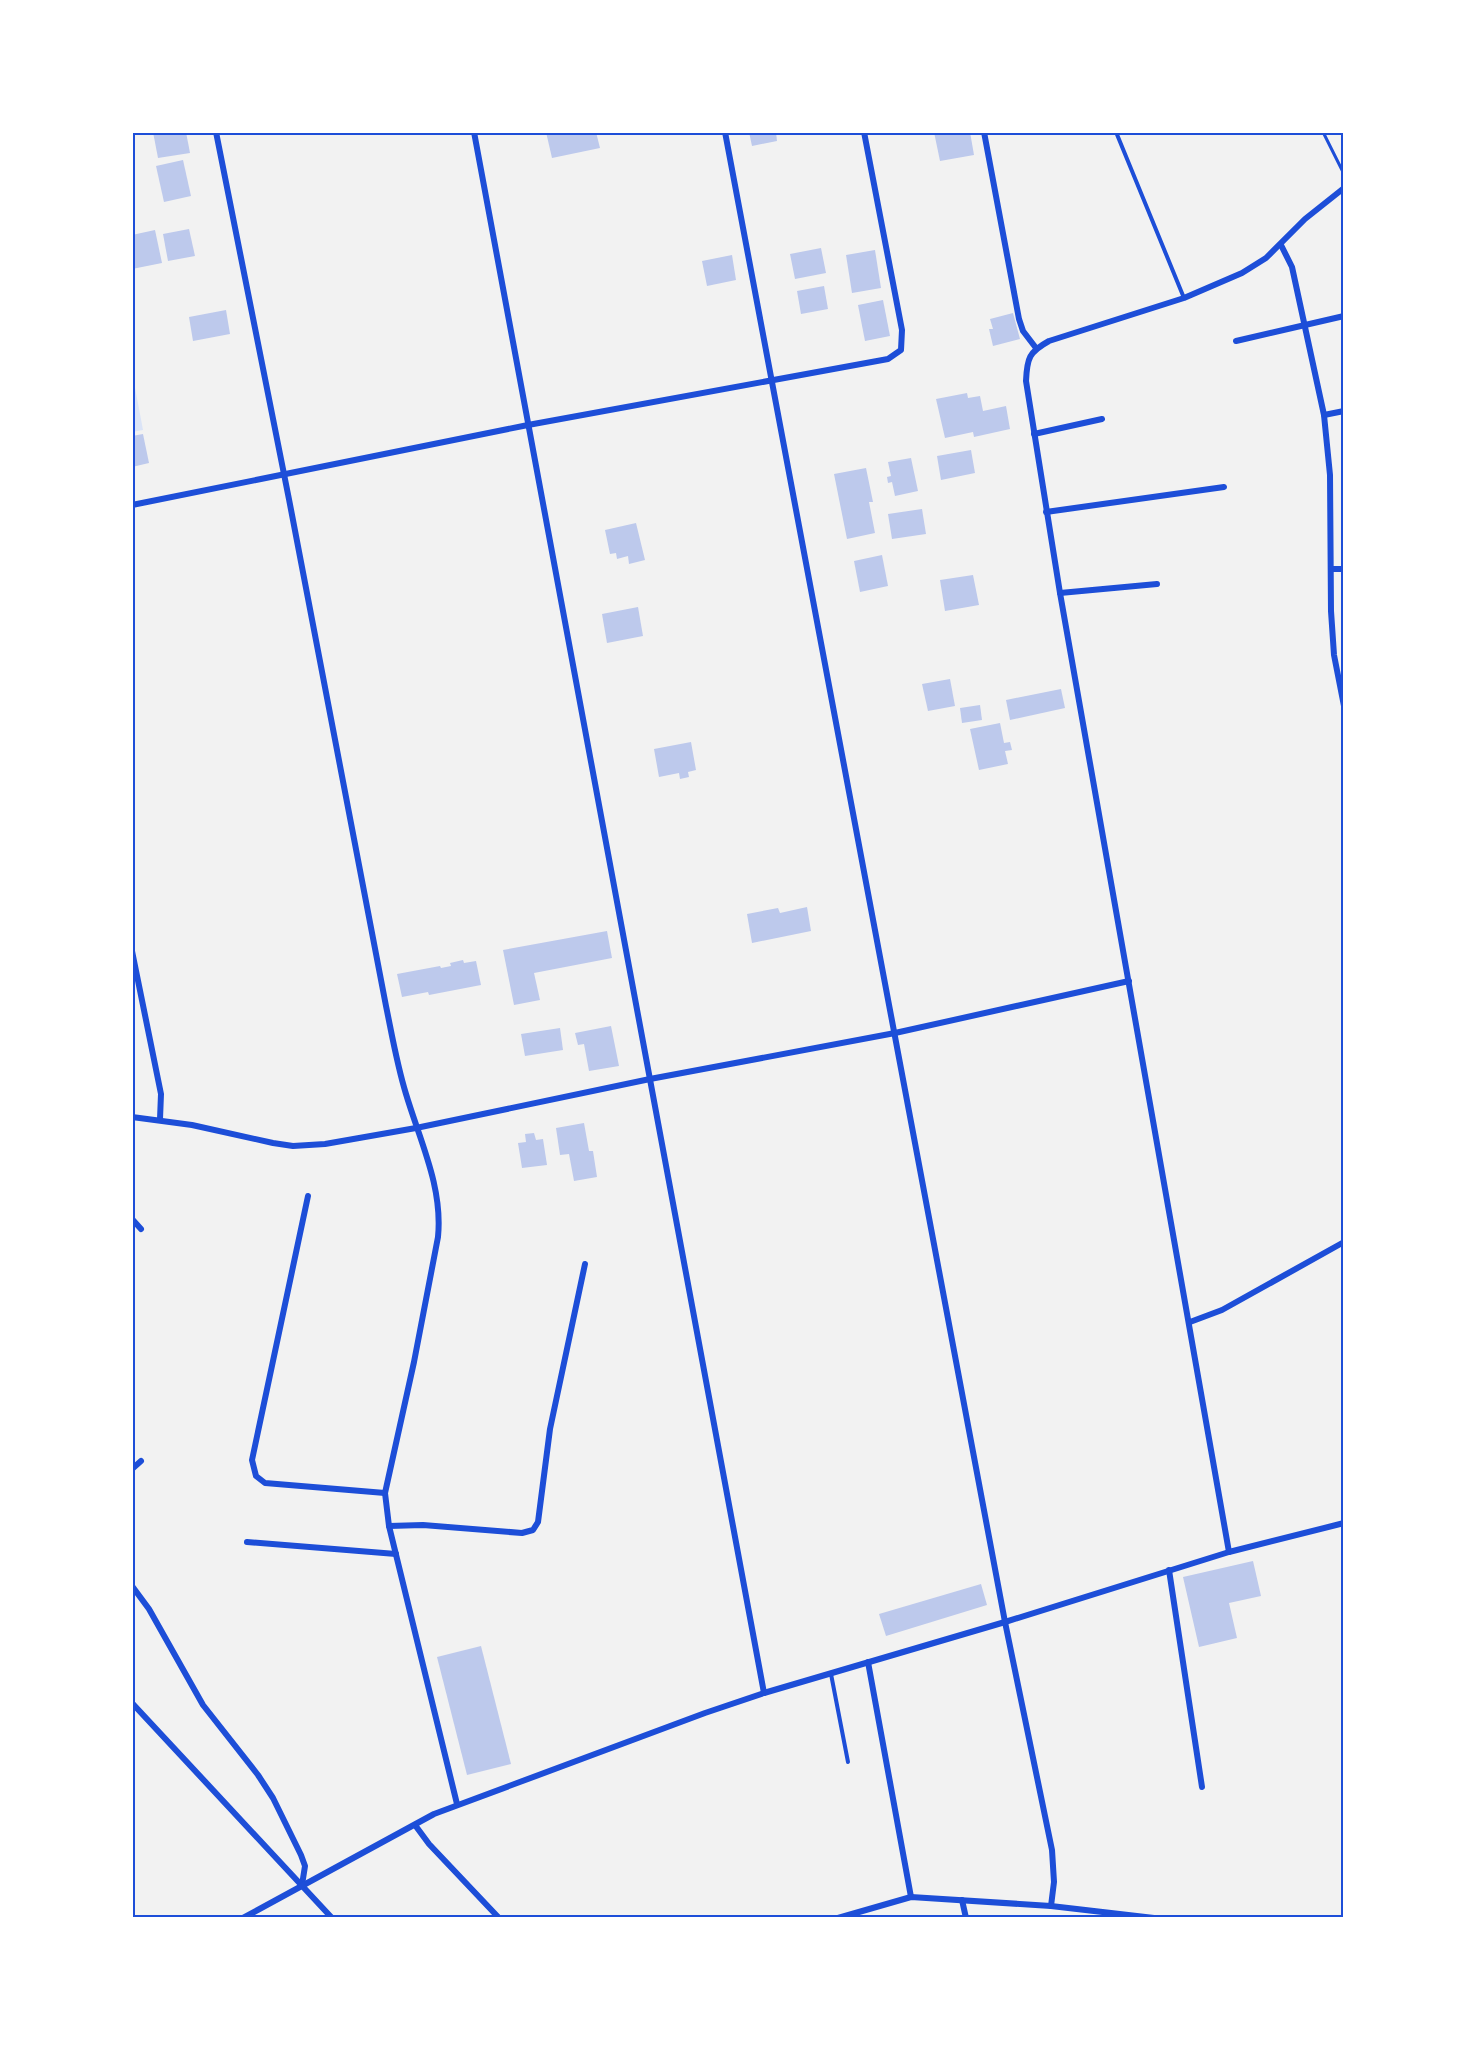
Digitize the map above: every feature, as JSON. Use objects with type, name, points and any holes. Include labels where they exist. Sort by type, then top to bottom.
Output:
[{"type":"street","points":[[216,132],[286,473],[398,1065],[416,1128],[431,1169],[440,1218],[414,1362],[385,1493],[389,1526],[458,1804]]},
{"type":"street","points":[[474,132],[764,1693]]},
{"type":"street","points":[[724,132],[1005,1622],[1052,1850],[1054,1882],[1051,1906]]},
{"type":"street","points":[[132,505],[528,425],[888,359],[900,350],[902,330],[864,132]]},
{"type":"street","points":[[984,132],[1019,320],[1023,331],[1036,348]]},
{"type":"street","points":[[1229,1552],[1046,512],[1026,381],[1027,366],[1036,348],[1049,342],[1184,298],[1242,273],[1266,258],[1305,219],[1344,188]]},
{"type":"street","points":[[1281,245],[1292,267],[1324,415],[1330,474],[1330,611],[1344,706]]},
{"type":"street","points":[[1236,341],[1344,316]]},
{"type":"street","points":[[1324,415],[1344,411]]},
{"type":"street","points":[[1034,434],[1102,419]]},
{"type":"street","points":[[1046,512],[1224,487]]},
{"type":"street","points":[[1331,569],[1344,568]]},
{"type":"street","points":[[1060,593],[1157,584]]},
{"type":"street","points":[[132,951],[161,1094],[160,1119]]},
{"type":"street","points":[[132,1117],[160,1119],[293,1146],[326,1144],[895,1033],[1129,981]]},
{"type":"street","points":[[308,1196],[252,1460],[256,1476],[265,1483],[385,1493]]},
{"type":"street","points":[[132,1219],[141,1229]]},
{"type":"street","points":[[1190,1322],[1222,1310],[1344,1242]]},
{"type":"street","points":[[389,1526],[423,1525],[522,1533],[533,1530],[538,1522],[550,1430],[585,1264]]},
{"type":"street","points":[[132,1469],[141,1461]]},
{"type":"street","points":[[243,1918],[458,1804],[705,1713],[1229,1552],[1344,1523]]},
{"type":"street","points":[[247,1542],[396,1554]]},
{"type":"street","points":[[1169,1570],[1202,1787]]},
{"type":"street","points":[[132,1586],[149,1609],[211,1718],[258,1774],[273,1797],[302,1855],[304,1866],[302,1885]]},
{"type":"street","points":[[868,1662],[911,1897]]},
{"type":"street","points":[[132,1703],[332,1918]]},
{"type":"street","points":[[415,1825],[429,1844],[499,1918]]},
{"type":"street","points":[[838,1918],[911,1897],[1051,1906],[1154,1918]]},
{"type":"street","points":[[962,1900],[966,1918]]},
{"type":"lane","points":[[1116,132],[1184,298]]},
{"type":"lane","points":[[831,1673],[848,1762]]},
{"type":"path","points":[[1323,132],[1344,174]]},
{"type":"shaded area","points":[[132,378],[143,430],[132,432]]},
{"type":"building","points":[[153,132],[186,132],[190,153],[158,158]]},
{"type":"building","points":[[546,132],[596,132],[600,148],[552,158]]},
{"type":"building","points":[[749,132],[776,132],[777,141],[752,146]]},
{"type":"building","points":[[934,132],[970,132],[974,155],[940,161]]},
{"type":"building","points":[[183,160],[191,196],[164,202],[156,166]]},
{"type":"building","points":[[189,229],[195,256],[168,261],[163,234]]},
{"type":"building","points":[[155,230],[162,263],[132,269],[132,235]]},
{"type":"building","points":[[821,248],[826,273],[795,279],[790,254]]},
{"type":"building","points":[[875,250],[881,288],[852,293],[846,255]]},
{"type":"building","points":[[732,255],[736,280],[707,286],[702,261]]},
{"type":"building","points":[[824,286],[828,309],[801,314],[797,291]]},
{"type":"building","points":[[883,300],[890,336],[865,341],[858,305]]},
{"type":"building","points":[[226,310],[230,334],[193,341],[189,317]]},
{"type":"building","points":[[1013,313],[1020,339],[993,346],[989,329],[993,329],[990,319]]},
{"type":"building","points":[[967,393],[968,398],[980,396],[983,411],[1006,406],[1010,429],[974,437],[973,432],[945,438],[936,399]]},
{"type":"building","points":[[143,434],[149,463],[132,467],[132,436]]},
{"type":"building","points":[[971,450],[975,473],[941,480],[937,456]]},
{"type":"building","points":[[911,458],[918,491],[895,496],[892,482],[888,483],[887,477],[891,476],[888,462]]},
{"type":"building","points":[[866,468],[873,502],[869,502],[875,533],[847,539],[834,474]]},
{"type":"building","points":[[922,509],[926,534],[892,539],[888,514]]},
{"type":"building","points":[[636,523],[645,560],[629,564],[628,556],[617,559],[616,553],[610,554],[605,530]]},
{"type":"building","points":[[882,555],[888,586],[860,592],[854,561]]},
{"type":"building","points":[[973,575],[979,605],[945,611],[940,580]]},
{"type":"building","points":[[638,607],[643,636],[607,643],[602,614]]},
{"type":"building","points":[[950,679],[955,706],[928,711],[922,684]]},
{"type":"building","points":[[1061,689],[1065,708],[1010,720],[1006,700]]},
{"type":"building","points":[[980,705],[982,720],[962,723],[960,708]]},
{"type":"building","points":[[1000,723],[1004,743],[1010,742],[1012,750],[1005,751],[1008,764],[979,770],[970,729]]},
{"type":"building","points":[[691,742],[696,770],[688,772],[689,777],[680,779],[679,773],[659,777],[654,749]]},
{"type":"building","points":[[807,907],[811,931],[752,943],[747,914],[778,908],[780,913]]},
{"type":"building","points":[[607,931],[612,958],[534,973],[540,1000],[514,1005],[503,950]]},
{"type":"building","points":[[463,960],[464,963],[476,961],[481,985],[429,995],[428,992],[402,997],[397,974],[451,966],[450,963]]},
{"type":"building","points":[[611,1026],[619,1066],[589,1071],[584,1044],[578,1045],[575,1033]]},
{"type":"building","points":[[560,1028],[563,1050],[525,1056],[521,1034]]},
{"type":"building","points":[[584,1123],[589,1151],[593,1151],[597,1177],[574,1181],[569,1154],[560,1155],[556,1128]]},
{"type":"building","points":[[534,1133],[536,1140],[543,1139],[547,1165],[522,1168],[518,1143],[526,1142],[525,1134]]},
{"type":"building","points":[[1253,1561],[1261,1596],[1229,1603],[1237,1638],[1199,1647],[1183,1577]]},
{"type":"building","points":[[981,1584],[987,1605],[886,1636],[879,1614]]},
{"type":"building","points":[[481,1646],[511,1764],[467,1775],[437,1657]]}]
